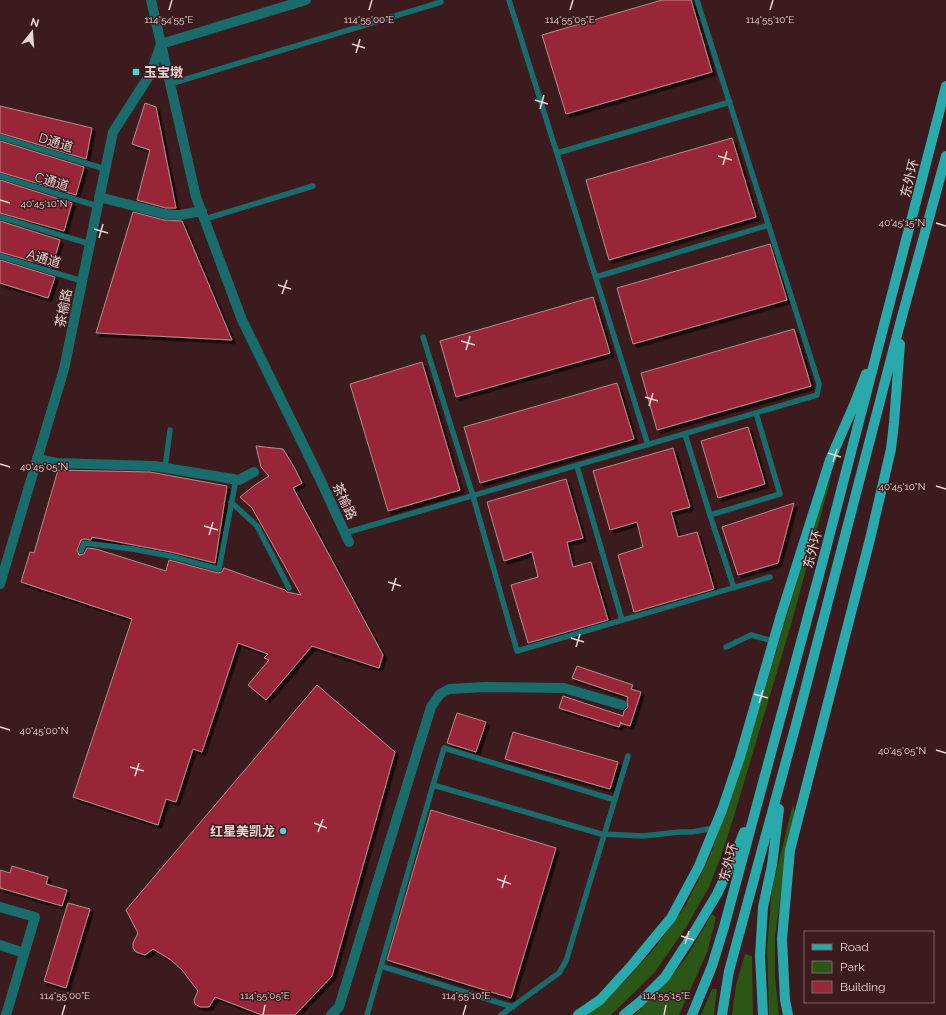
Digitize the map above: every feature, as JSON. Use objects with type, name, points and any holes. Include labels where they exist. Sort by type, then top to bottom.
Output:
[{"type":"main road","name":"东外环","points":[[692,1015],[705,985],[718,947],[767,768],[887,316],[946,86]]},
{"type":"main road","points":[[722,1015],[729,971],[783,773],[901,320],[946,156]]},
{"type":"main road","points":[[578,1015],[600,1000],[632,965],[671,918],[699,866],[740,757],[773,641],[830,460],[854,405],[887,316]]},
{"type":"main road","points":[[788,1015],[785,1000],[782,939],[790,850],[870,539],[891,449],[901,320]]},
{"type":"main road","points":[[624,1015],[665,976],[717,894],[733,860],[767,768]]},
{"type":"main road","points":[[763,1015],[760,956],[763,908],[772,865],[783,773]]},
{"type":"street","name":"茶榆路","points":[[151,0],[196,197],[242,320],[320,479],[347,538]]},
{"type":"street","points":[[161,44],[306,0]]},
{"type":"street","name":"茶榆路","points":[[0,584],[64,369],[113,132],[151,73],[161,44]]},
{"type":"street","points":[[98,202],[165,214],[203,215]]},
{"type":"street","points":[[37,459],[57,463],[154,466],[239,480],[254,472]]},
{"type":"street","points":[[331,1015],[339,1007],[431,707],[440,694],[449,689],[485,686],[564,688],[622,705]]},
{"type":"street","points":[[0,907],[35,918],[6,1015]]},
{"type":"street","points":[[0,945],[24,953]]},
{"type":"lane","points":[[509,0],[648,445]]},
{"type":"lane","points":[[347,538],[473,496],[817,395],[819,384],[697,0]]},
{"type":"lane","points":[[170,84],[441,2]]},
{"type":"lane","points":[[557,153],[730,102]]},
{"type":"lane","name":"D通道","points":[[0,136],[105,169]]},
{"type":"lane","name":"C通道","points":[[0,176],[98,202]]},
{"type":"lane","points":[[203,215],[314,186]]},
{"type":"lane","points":[[0,216],[90,244]]},
{"type":"lane","points":[[596,277],[769,225]]},
{"type":"lane","name":"A通道","points":[[0,256],[82,281]]},
{"type":"lane","points":[[423,337],[473,496],[517,651],[770,577]]},
{"type":"lane","points":[[710,515],[780,494],[756,413]]},
{"type":"lane","points":[[165,468],[170,430]]},
{"type":"lane","points":[[685,434],[734,588]]},
{"type":"lane","points":[[577,466],[622,620]]},
{"type":"lane","points":[[81,552],[84,543],[133,549],[170,556],[219,569],[236,479]]},
{"type":"lane","points":[[231,502],[257,526],[289,588]]},
{"type":"lane","points":[[726,647],[751,634],[773,641]]},
{"type":"lane","points":[[368,1015],[444,748],[615,800]]},
{"type":"lane","points":[[501,1015],[559,973],[566,961],[628,756]]},
{"type":"lane","points":[[433,785],[604,835],[643,836],[692,832],[714,828]]},
{"type":"lane","points":[[381,966],[513,1007]]},
{"type":"green space","points":[[831,478],[790,628],[734,816],[709,887],[685,929],[654,973],[611,1015],[586,1015],[624,982],[654,949],[686,905],[709,858],[738,779],[824,491]]},
{"type":"green space","points":[[793,804],[795,815],[789,837],[775,936],[775,978],[779,1015],[769,1015],[767,949],[772,889]]},
{"type":"green space","points":[[712,914],[716,917],[708,950],[679,1015],[634,1015],[659,991],[686,958]]},
{"type":"green space","points":[[745,954],[752,956],[753,1015],[732,1015],[736,985]]},
{"type":"green space","points":[[712,989],[717,989],[714,1015],[701,1015]]},
{"type":"building","points":[[662,0],[691,0],[712,72],[566,114],[542,35]]},
{"type":"building","points":[[145,103],[156,107],[176,208],[166,208],[137,200],[150,150],[132,144]]},
{"type":"building","points":[[0,106],[92,128],[86,159],[0,133]]},
{"type":"building","points":[[732,138],[756,217],[609,260],[586,180]]},
{"type":"building","points":[[0,141],[84,167],[76,195],[0,172]]},
{"type":"building","points":[[0,180],[72,203],[64,231],[0,213]]},
{"type":"building","points":[[133,212],[164,220],[182,221],[232,340],[96,333]]},
{"type":"building","points":[[0,221],[60,240],[52,267],[0,252]]},
{"type":"building","points":[[770,244],[787,300],[633,344],[617,288]]},
{"type":"building","points":[[0,260],[55,277],[48,298],[0,283]]},
{"type":"building","points":[[593,297],[610,353],[456,397],[440,341]]},
{"type":"building","points":[[794,329],[811,386],[657,430],[641,373]]},
{"type":"building","points":[[422,362],[460,490],[388,511],[350,384]]},
{"type":"building","points":[[617,383],[634,439],[480,483],[464,427]]},
{"type":"building","points":[[748,427],[765,484],[718,498],[701,441]]},
{"type":"building","points":[[256,446],[283,449],[294,467],[302,483],[293,488],[383,655],[379,668],[312,646],[266,700],[248,685],[269,660],[264,658],[268,654],[238,643],[202,752],[193,749],[176,802],[166,799],[158,825],[73,797],[132,619],[21,582],[30,552],[34,553],[58,470],[150,472],[227,486],[215,563],[171,552],[92,537],[91,540],[81,540],[77,550],[79,555],[84,554],[87,548],[96,549],[166,571],[169,560],[218,573],[222,572],[224,568],[287,592],[301,595],[252,508],[240,497],[269,476],[261,467]]},
{"type":"building","points":[[673,448],[690,507],[671,512],[678,537],[697,532],[714,589],[634,612],[618,555],[643,547],[637,522],[610,530],[593,471]]},
{"type":"building","points":[[566,479],[583,538],[567,542],[573,567],[591,562],[608,620],[528,643],[511,585],[538,577],[532,552],[504,561],[487,502]]},
{"type":"building","points":[[794,503],[778,563],[738,575],[722,527]]},
{"type":"building","points":[[577,666],[633,685],[631,689],[641,692],[630,726],[621,723],[619,727],[559,708],[563,696],[623,716],[624,711],[628,707],[628,697],[572,678]]},
{"type":"building","name":"红星美凯龙","points":[[317,685],[395,752],[332,976],[295,1015],[262,1015],[215,997],[209,1007],[200,1007],[195,1004],[194,1000],[198,991],[182,970],[171,960],[153,949],[145,955],[136,952],[133,948],[133,943],[138,933],[126,910]]},
{"type":"building","points":[[457,713],[486,722],[476,752],[447,743]]},
{"type":"building","points":[[513,732],[618,762],[610,789],[505,759]]},
{"type":"building","points":[[431,810],[556,848],[511,998],[387,960]]},
{"type":"building","points":[[12,866],[48,877],[46,884],[67,890],[62,906],[0,888],[0,870],[10,873]]},
{"type":"building","points":[[68,903],[90,909],[66,988],[44,981]]},
{"type":"place","name":"玉宝墩","points":[[136,72]]},
{"type":"place","name":"红星美凯龙","points":[[283,831]]}]
